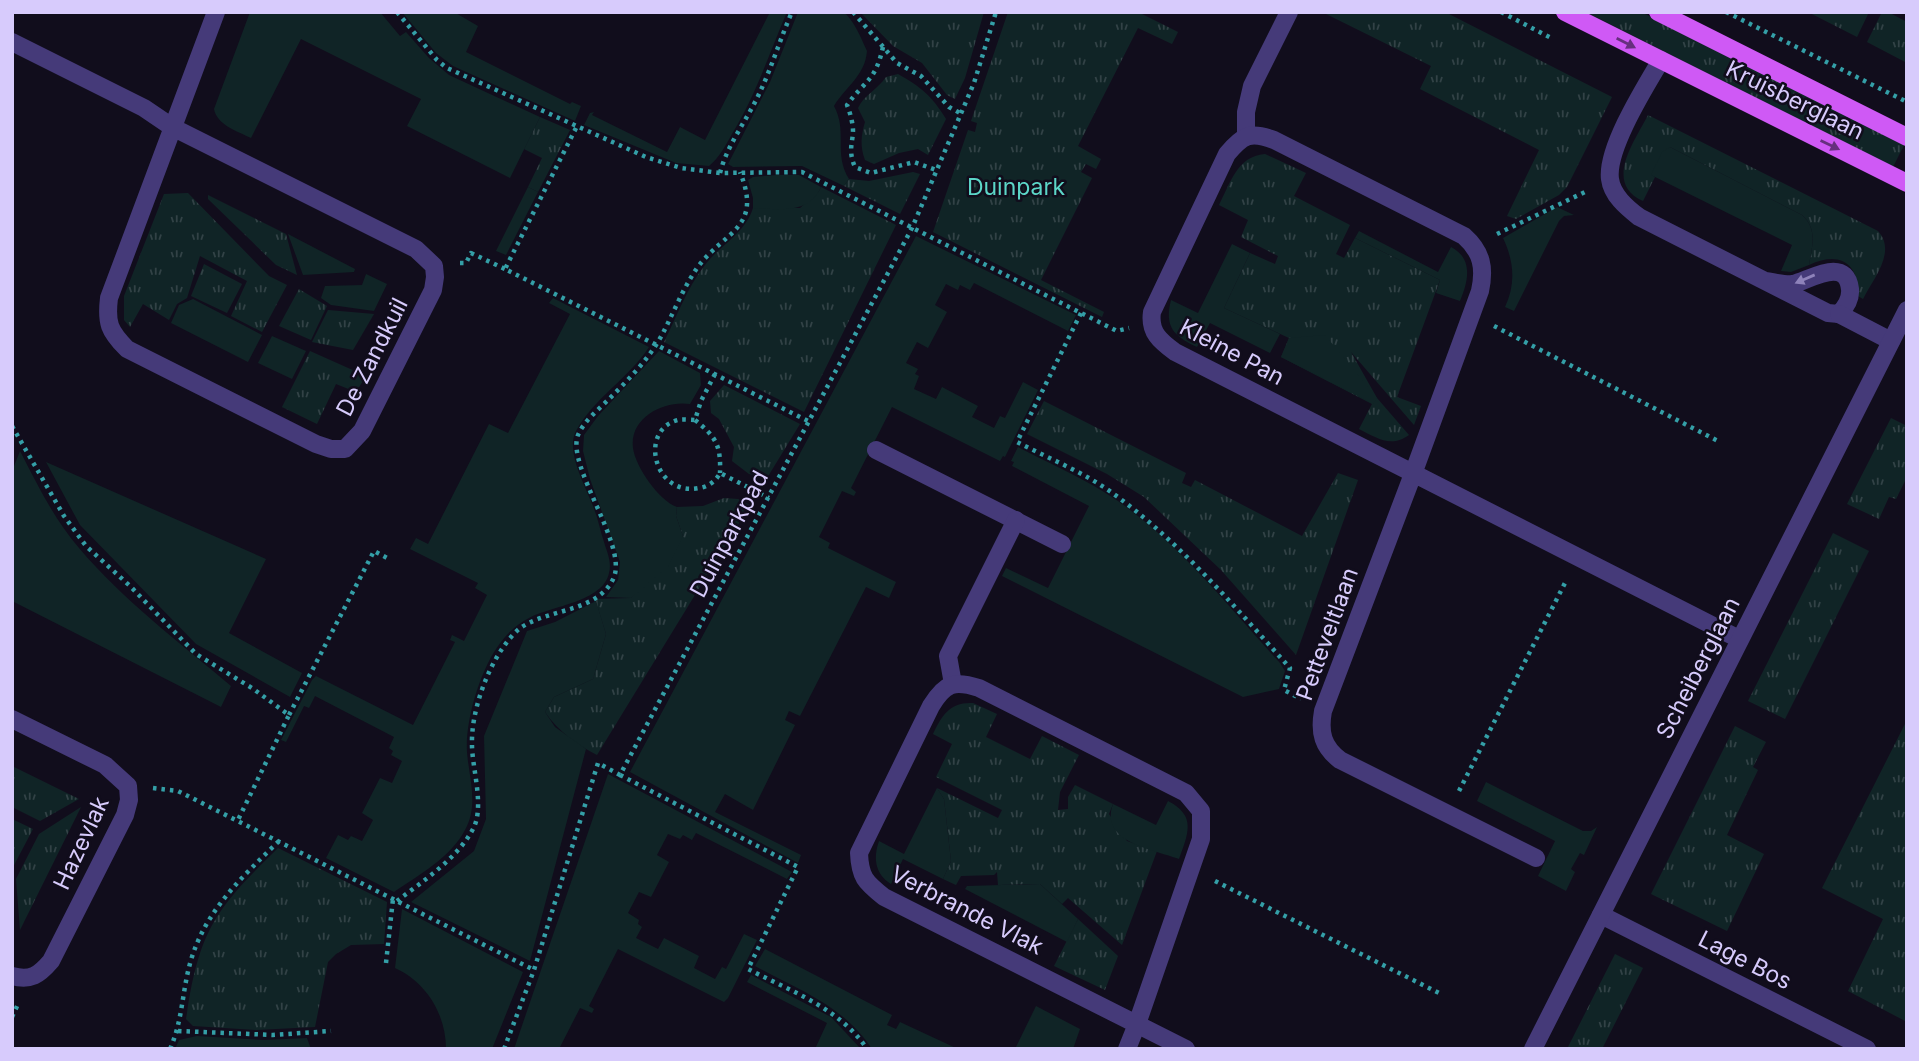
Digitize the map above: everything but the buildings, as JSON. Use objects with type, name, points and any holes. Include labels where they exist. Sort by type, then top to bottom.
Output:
[{"type":"main road","name":"Kruisberglaan","points":[[1565,12],[1907,183]]},
{"type":"main road","name":"Kruisberglaan","points":[[1658,12],[1907,137]]},
{"type":"street","points":[[172,127],[216,12]]},
{"type":"street","points":[[1289,12],[1252,86],[1246,111],[1246,136],[1263,136],[1274,140],[1464,236],[1475,246],[1481,259],[1483,274],[1480,291],[1413,474]]},
{"type":"street","points":[[12,42],[144,108],[172,127],[416,249],[434,266]]},
{"type":"street","points":[[1661,60],[1612,153],[1610,181],[1616,195],[1626,207],[1639,216],[1828,313],[1839,314],[1891,341]]},
{"type":"street","name":"De Zandkuil","points":[[172,127],[109,298],[108,323],[127,349],[316,444],[331,449],[345,449],[362,431],[428,302],[436,277],[434,266]]},
{"type":"street","name":"Kleine Pan","points":[[1246,136],[1227,154],[1157,297],[1150,324],[1163,343],[1175,352],[1739,639]]},
{"type":"street","points":[[1765,281],[1795,284],[1824,271],[1833,271],[1848,282],[1850,290],[1845,308],[1839,314]]},
{"type":"street","name":"Scheiberglaan","points":[[1533,1049],[1907,310]]},
{"type":"street","points":[[876,450],[1062,544]]},
{"type":"street","name":"Petteveltlaan","points":[[1413,474],[1323,711],[1320,727],[1324,744],[1340,760],[1536,858]]},
{"type":"street","points":[[1016,520],[948,656],[953,684],[979,688],[1186,793],[1201,811],[1201,839],[1127,1049]]},
{"type":"street","name":"Verbrande Vlak","points":[[953,684],[940,691],[859,853],[860,870],[867,884],[884,897],[1186,1049]]},
{"type":"street","name":"Hazevlak","points":[[12,719],[106,765],[128,786],[129,800],[125,815],[51,961],[41,973],[30,979],[12,976]]},
{"type":"street","name":"Lage Bos","points":[[1601,915],[1867,1049]]},
{"type":"path","points":[[397,12],[437,60],[447,68],[646,157],[681,168],[720,173],[802,172],[1117,331],[1150,324]]},
{"type":"path","points":[[720,173],[723,160],[749,116],[768,76],[792,12]]},
{"type":"path","points":[[853,12],[897,63],[921,76],[949,107],[961,114]]},
{"type":"path","name":"Duinparkpad","points":[[620,775],[912,228],[974,83],[996,12]]},
{"type":"path","points":[[1726,12],[1907,102]]},
{"type":"path","points":[[883,47],[872,78],[847,105],[853,124],[850,156],[855,167],[872,173],[915,162],[936,170]]},
{"type":"path","points":[[505,269],[576,127]]},
{"type":"path","points":[[386,963],[395,900],[440,868],[474,827],[478,808],[472,743],[474,727],[479,704],[502,650],[518,630],[605,592],[614,577],[615,556],[583,474],[577,447],[578,436],[587,421],[657,345],[697,268],[745,218],[748,194],[740,172]]},
{"type":"path","points":[[1475,246],[1560,202],[1610,181]]},
{"type":"path","points":[[434,266],[466,263],[471,253],[810,422]]},
{"type":"path","points":[[1080,313],[1017,442],[1109,490],[1154,524],[1290,667],[1284,690],[1323,711]]},
{"type":"path","points":[[1471,316],[1718,440]]},
{"type":"path","points":[[695,420],[715,374]]},
{"type":"path","points":[[678,420],[695,420],[710,432],[718,445],[720,473],[717,480],[702,488],[684,489],[671,484],[660,471],[655,454],[658,435],[666,426],[678,420]]},
{"type":"path","points":[[12,426],[64,516],[86,546],[130,586],[196,654],[252,688],[289,715]]},
{"type":"path","points":[[720,473],[769,498]]},
{"type":"path","points":[[237,820],[374,551],[390,558]]},
{"type":"path","points":[[1447,814],[1578,557]]},
{"type":"path","points":[[505,1049],[534,970],[598,763],[798,867],[748,969],[834,1013],[867,1049]]},
{"type":"path","points":[[128,786],[178,791],[534,970]]},
{"type":"path","points":[[170,1049],[178,1031],[190,962],[201,934],[215,908],[279,841]]},
{"type":"path","points":[[1191,868],[1439,993]]},
{"type":"path","points":[[178,1031],[273,1035],[331,1031]]},
{"type":"green space","points":[[250,12],[380,12],[400,36],[406,32],[429,58],[449,75],[540,117],[510,178],[407,126],[421,99],[301,39],[251,138],[228,127],[219,119],[214,109]]},
{"type":"green space","points":[[402,12],[454,12],[478,26],[466,52],[570,104],[572,102],[581,106],[575,121],[453,66],[436,53]]},
{"type":"green space","points":[[770,12],[787,12],[748,104],[725,147],[709,166],[676,163],[584,125],[590,113],[594,112],[592,115],[667,152],[680,127],[705,140]]},
{"type":"green space","points":[[798,12],[844,12],[855,26],[867,51],[859,74],[834,106],[840,125],[842,160],[849,179],[844,186],[802,166],[733,167],[728,164],[770,82]]},
{"type":"green space","points":[[860,12],[984,12],[965,78],[955,99],[947,95],[922,63],[893,46]]},
{"type":"green space","name":"Duinpark","points":[[1008,12],[1138,12],[1178,32],[1172,44],[1138,28],[1078,146],[1101,159],[1096,169],[1086,164],[1081,172],[1092,178],[1041,280],[1104,312],[1102,317],[933,232],[968,130],[975,132],[977,123],[971,121]]},
{"type":"green space","points":[[1322,12],[1445,12],[1612,97],[1567,187],[1559,195],[1516,219],[1507,216],[1539,150],[1420,89],[1431,66]]},
{"type":"green space","points":[[1586,12],[1641,12],[1904,145],[1893,167]]},
{"type":"green space","points":[[1808,12],[1869,12],[1857,37]]},
{"type":"green space","points":[[1882,12],[1888,12],[1907,22],[1907,63],[1867,42]]},
{"type":"green space","points":[[898,74],[925,93],[946,119],[928,155],[918,149],[899,153],[874,164],[865,160],[863,155],[865,122],[858,108],[886,77]]},
{"type":"green space","points":[[1648,115],[1878,231],[1883,239],[1884,256],[1863,299],[1858,296],[1855,275],[1845,262],[1829,259],[1809,265],[1812,232],[1802,215],[1670,147],[1652,175],[1655,177],[1643,201],[1631,193],[1625,184],[1626,161]]},
{"type":"green space","points":[[540,117],[570,130],[538,192],[528,187],[542,158],[524,149]]},
{"type":"green space","points":[[1670,147],[1802,215],[1812,232],[1809,265],[1791,272],[1781,271],[1792,245],[1651,175],[1662,152]]},
{"type":"green space","points":[[1265,154],[1306,173],[1294,196],[1350,225],[1336,254],[1344,258],[1355,238],[1440,280],[1397,397],[1421,406],[1414,425],[1351,352],[1377,398],[1409,435],[1402,439],[1384,440],[1359,429],[1372,404],[1281,357],[1289,338],[1224,308],[1250,253],[1275,264],[1278,256],[1241,237],[1248,220],[1219,205],[1241,165],[1255,156]]},
{"type":"green space","points":[[913,172],[920,174],[900,214],[844,186],[849,179],[869,181]]},
{"type":"green space","points":[[776,175],[799,175],[821,187],[816,196],[801,206],[783,209],[753,208],[748,180]]},
{"type":"green space","points":[[528,187],[538,192],[506,255],[496,251]]},
{"type":"green space","points":[[821,187],[896,225],[804,412],[664,342],[699,274],[744,225],[753,208],[800,208]]},
{"type":"green space","points":[[188,193],[269,276],[287,285],[262,332],[231,316],[247,281],[200,256],[187,298],[177,304],[169,320],[143,304],[130,327],[124,320],[124,296],[164,194]]},
{"type":"green space","points":[[208,195],[286,234],[297,275],[276,265],[208,199]]},
{"type":"green space","points":[[1557,207],[1574,215],[1564,216],[1559,221],[1514,311],[1505,307],[1511,290],[1512,272],[1510,255],[1503,238]]},
{"type":"green space","points":[[1359,231],[1438,272],[1451,247],[1466,264],[1467,279],[1460,301],[1436,293],[1440,280],[1355,238]]},
{"type":"green space","points":[[288,234],[355,269],[354,272],[303,275]]},
{"type":"green space","points":[[916,236],[1076,315],[1068,331],[974,283],[970,290],[960,285],[958,290],[946,284],[935,305],[947,312],[928,348],[917,342],[906,363],[918,369],[915,374],[919,376],[914,389],[936,399],[942,387],[978,406],[972,417],[994,428],[1000,416],[1005,418],[1023,382],[1038,390],[1005,457],[1000,461],[892,407],[851,488],[856,492],[854,496],[842,491],[819,537],[830,543],[828,548],[896,582],[889,598],[866,587],[800,716],[789,711],[785,720],[795,725],[753,810],[725,794],[715,812],[801,855],[798,863],[630,772]]},
{"type":"green space","points":[[1232,244],[1250,253],[1224,308],[1280,334],[1270,353],[1210,323],[1197,347],[1182,339],[1170,324],[1171,300],[1198,313]]},
{"type":"green space","points":[[204,264],[242,284],[227,313],[191,296]]},
{"type":"green space","points":[[366,274],[387,284],[374,311],[331,305],[321,298],[325,286],[362,285]]},
{"type":"green space","points":[[299,289],[327,306],[311,340],[279,326]]},
{"type":"green space","points":[[553,298],[649,347],[632,369],[592,408],[573,439],[578,469],[595,510],[609,557],[609,573],[605,583],[587,597],[529,618],[513,628],[494,653],[481,679],[469,725],[467,752],[472,811],[469,821],[452,849],[394,892],[326,858],[338,835],[348,840],[351,836],[362,841],[373,820],[362,813],[380,778],[392,783],[402,761],[391,755],[393,751],[389,748],[394,737],[315,696],[309,708],[304,706],[286,742],[281,740],[316,676],[413,725],[455,642],[450,640],[452,635],[464,641],[487,595],[475,588],[478,583],[410,549],[416,538],[428,544],[489,424],[508,433],[570,314],[549,303]]},
{"type":"green space","points":[[193,299],[262,335],[248,362],[171,323],[179,305]]},
{"type":"green space","points":[[328,310],[374,314],[353,350],[312,342]]},
{"type":"green space","points":[[1325,335],[1377,398],[1373,404],[1281,357],[1289,338]]},
{"type":"green space","points":[[272,336],[306,351],[292,379],[258,363]]},
{"type":"green space","points":[[310,351],[366,376],[356,392],[336,384],[317,424],[282,407]]},
{"type":"green space","points":[[659,351],[700,373],[701,385],[690,404],[680,403],[660,408],[643,419],[633,437],[633,448],[638,464],[649,482],[663,498],[677,507],[676,516],[683,536],[668,567],[631,598],[606,597],[618,580],[620,562],[590,479],[583,451],[584,435],[598,416]]},
{"type":"green space","points":[[724,385],[800,424],[767,478],[749,474],[732,461],[734,447],[719,419],[711,413],[710,401]]},
{"type":"green space","points":[[1044,401],[1186,473],[1182,483],[1191,487],[1195,480],[1302,536],[1338,473],[1358,480],[1296,655],[1221,570],[1144,497],[1107,474],[1027,434]]},
{"type":"green space","points":[[1891,418],[1907,426],[1907,477],[1896,499],[1889,497],[1879,519],[1847,504]]},
{"type":"green space","points":[[1018,447],[1104,492],[1129,509],[1175,549],[1280,663],[1285,671],[1279,689],[1243,697],[1002,576],[1006,568],[1048,588],[1089,506],[1012,466],[1014,462],[1011,461]]},
{"type":"green space","points":[[20,451],[46,501],[96,567],[152,620],[231,686],[221,707],[14,602],[12,604],[12,471]]},
{"type":"green space","points":[[46,462],[266,559],[229,633],[302,673],[290,697],[196,644],[80,525]]},
{"type":"green space","points":[[724,498],[738,499],[750,505],[597,755],[568,737],[545,712],[554,697],[593,679],[606,634],[595,599],[631,598],[683,536],[676,516],[677,507],[703,506]]},
{"type":"green space","points":[[1833,533],[1869,551],[1785,719],[1748,701]]},
{"type":"green space","points":[[596,601],[606,634],[593,679],[554,697],[545,712],[555,727],[586,749],[530,961],[411,902],[474,851],[486,819],[484,736],[527,631],[555,622]]},
{"type":"green space","points":[[973,703],[997,714],[986,737],[1030,759],[1042,736],[1079,755],[1060,792],[1058,810],[1068,809],[1068,797],[1075,785],[1113,804],[1109,814],[1127,841],[1157,851],[1122,945],[1068,898],[1062,904],[1040,884],[998,885],[997,872],[994,875],[961,876],[956,885],[943,879],[951,861],[944,799],[937,788],[998,818],[1002,810],[936,777],[952,744],[933,734],[936,727],[953,707]]},
{"type":"green space","points":[[1907,720],[1907,1022],[1848,991],[1883,919],[1822,888]]},
{"type":"green space","points":[[1735,726],[1766,742],[1753,767],[1758,770],[1727,835],[1764,854],[1727,931],[1651,894]]},
{"type":"green space","points":[[12,766],[79,799],[40,821],[12,807]]},
{"type":"green space","points":[[608,774],[792,872],[787,879],[696,833],[692,840],[683,835],[680,839],[668,834],[657,855],[669,862],[651,897],[639,892],[628,913],[639,920],[638,924],[642,927],[636,938],[658,949],[664,938],[699,956],[694,968],[715,979],[722,967],[726,969],[744,934],[757,940],[728,998],[724,1002],[618,949],[589,1006],[594,1009],[592,1013],[580,1008],[559,1049],[514,1049]]},
{"type":"green space","points":[[1486,782],[1583,831],[1591,831],[1597,827],[1584,855],[1580,853],[1571,869],[1575,872],[1566,891],[1538,876],[1555,841],[1477,801]]},
{"type":"green space","points":[[937,788],[944,799],[951,861],[943,879],[903,859],[891,884],[877,865],[879,841],[904,854]]},
{"type":"green space","points":[[1168,801],[1187,819],[1187,834],[1179,859],[1131,842],[1114,827],[1111,817],[1113,804],[1156,825]]},
{"type":"green space","points":[[81,807],[20,930],[16,879],[39,834]]},
{"type":"green space","points":[[12,819],[33,829],[12,869]]},
{"type":"green space","points":[[278,848],[387,902],[384,944],[351,945],[328,962],[315,1027],[256,1030],[193,1026],[186,1019],[192,984],[198,959],[215,920],[240,887]]},
{"type":"green space","points":[[1040,884],[1078,919],[1067,942],[965,889],[967,886]]},
{"type":"green space","points":[[402,909],[523,972],[492,1049],[446,1049],[442,1024],[432,1001],[416,982],[395,968]]},
{"type":"green space","points":[[1078,919],[1118,956],[1105,990],[1054,966]]},
{"type":"green space","points":[[765,949],[892,1015],[887,1025],[896,1029],[900,1022],[958,1049],[872,1049],[848,1021],[820,1000],[755,966]]},
{"type":"green space","points":[[1615,954],[1643,968],[1602,1049],[1572,1049],[1568,1047]]},
{"type":"green space","points":[[751,975],[831,1017],[861,1049],[815,1049],[827,1023],[747,982]]},
{"type":"green space","points":[[1036,1006],[1080,1029],[1073,1049],[1015,1049]]},
{"type":"green space","points":[[197,1036],[264,1040],[307,1038],[311,1049],[175,1049],[179,1040]]}]
